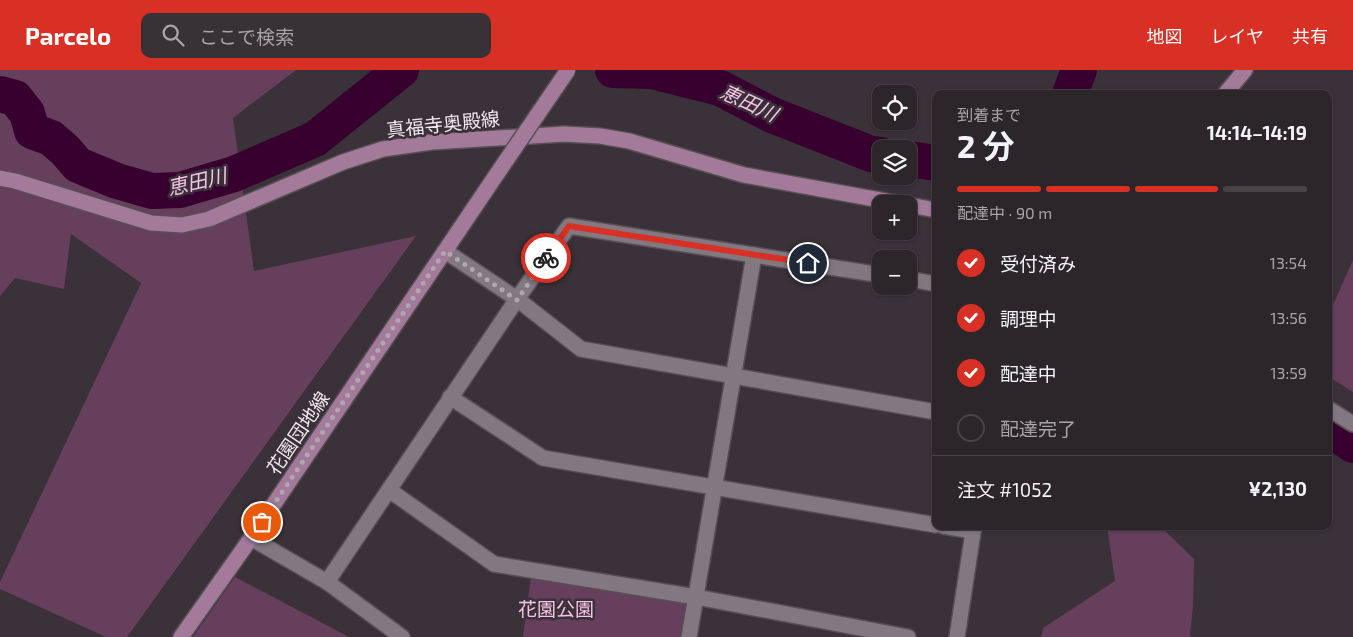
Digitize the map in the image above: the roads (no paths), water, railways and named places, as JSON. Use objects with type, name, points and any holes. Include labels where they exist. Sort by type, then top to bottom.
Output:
[{"type":"street","name":"花園団地線","points":[[181,637],[251,538],[568,70]]},
{"type":"street","points":[[1228,90],[1245,70]]},
{"type":"street","name":"真福寺奥殿線","points":[[0,178],[16,181],[151,223],[182,225],[209,218],[343,162],[383,149],[432,142],[564,134],[600,136],[629,141],[744,175],[872,198]]},
{"type":"street","points":[[917,206],[932,209]]},
{"type":"street","points":[[327,582],[450,397],[569,226],[872,274]]},
{"type":"street","points":[[445,251],[517,300],[581,349],[932,411]]},
{"type":"street","points":[[689,637],[754,255]]},
{"type":"street","points":[[917,280],[932,283]]},
{"type":"street","points":[[450,397],[543,458],[932,524]]},
{"type":"street","points":[[1332,411],[1353,424]]},
{"type":"street","points":[[389,490],[494,564],[696,597],[908,637]]},
{"type":"street","points":[[957,637],[973,530]]},
{"type":"street","points":[[251,538],[327,582],[402,637]]},
{"type":"waterway","name":"恵田川","points":[[0,94],[15,98],[27,113],[32,131],[51,138],[78,165],[117,181],[152,191],[180,190],[234,174],[315,139],[401,70]]},
{"type":"waterway","name":"恵田川","points":[[613,70],[652,71],[720,88],[772,115],[872,154]]},
{"type":"waterway","name":"恵田川","points":[[1072,90],[1079,70]]},
{"type":"waterway","name":"恵田川","points":[[917,160],[932,162]]},
{"type":"waterway","points":[[1332,430],[1353,445]]},
{"type":"park label","name":"花園公園","points":[[556,609]]}]
